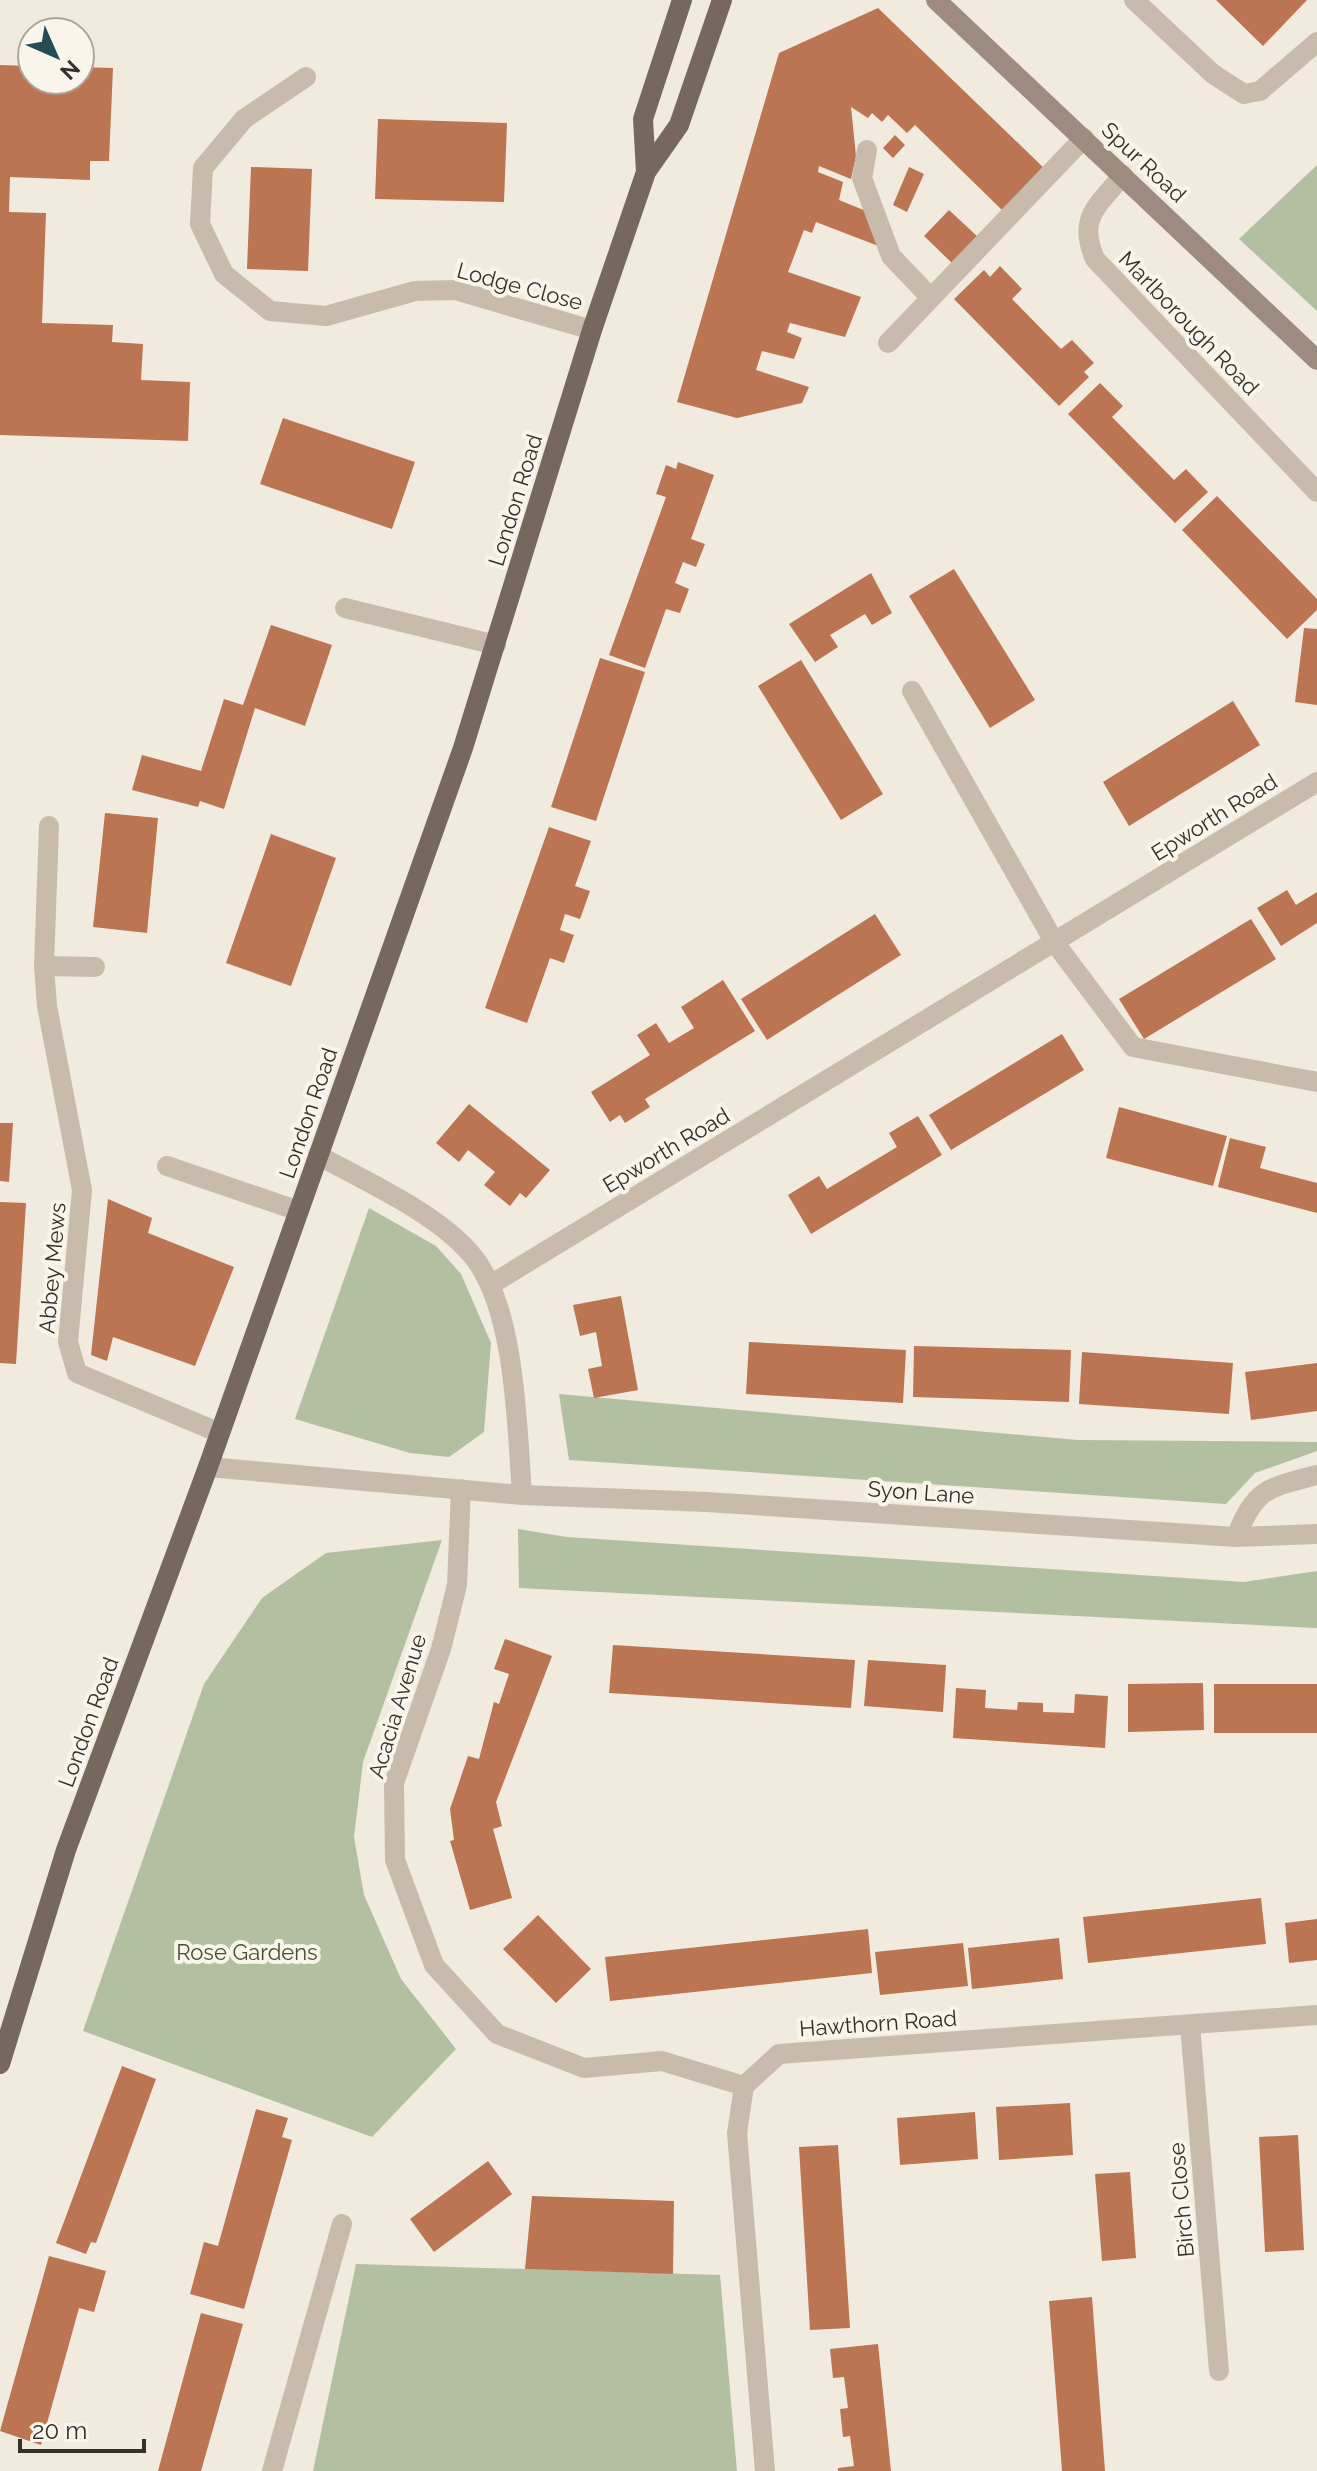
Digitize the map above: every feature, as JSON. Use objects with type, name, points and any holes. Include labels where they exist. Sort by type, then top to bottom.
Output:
[{"type":"main road","name":"London Road","points":[[646,172],[643,119],[682,0]]},
{"type":"main road","name":"London Road","points":[[0,2064],[66,1850],[208,1467],[463,748],[592,330],[646,172],[679,125],[722,0]]},
{"type":"main road","name":"Spur Road","points":[[936,0],[1317,360]]},
{"type":"street","points":[[1134,0],[1213,74],[1244,94],[1260,91],[1317,42]]},
{"type":"street","name":"Lodge Close","points":[[306,77],[244,119],[203,168],[200,224],[224,274],[270,311],[326,316],[415,291],[455,290],[592,330]]},
{"type":"street","points":[[888,343],[1084,138]]},
{"type":"street","points":[[867,150],[862,178],[891,256],[931,298]]},
{"type":"street","name":"Marlborough Road","points":[[1123,175],[1091,215],[1085,236],[1095,259],[1317,492]]},
{"type":"street","points":[[345,608],[496,645]]},
{"type":"street","points":[[912,691],[1055,943],[1133,1047],[1317,1082]]},
{"type":"street","name":"Epworth Road","points":[[490,1285],[1317,782]]},
{"type":"street","name":"Abbey Mews","points":[[49,826],[44,966],[47,1006],[82,1190],[68,1342],[77,1373],[220,1433]]},
{"type":"street","points":[[44,966],[95,967]]},
{"type":"street","points":[[318,1155],[439,1225],[472,1254],[490,1285],[514,1384],[522,1495]]},
{"type":"street","points":[[167,1166],[299,1211]]},
{"type":"street","name":"Syon Lane","points":[[208,1467],[522,1495],[707,1502],[1236,1537],[1317,1534]]},
{"type":"street","points":[[1236,1537],[1246,1513],[1265,1489],[1317,1475]]},
{"type":"street","name":"Acacia Avenue","points":[[461,1489],[457,1585],[441,1649],[394,1783],[395,1860],[434,1965],[497,2034],[584,2068],[662,2061],[744,2086]]},
{"type":"street","name":"Hawthorn Road","points":[[744,2086],[779,2054],[1317,2015]]},
{"type":"street","name":"Birch Close","points":[[1190,2025],[1219,2371]]},
{"type":"street","points":[[744,2086],[737,2133],[765,2471]]},
{"type":"street","points":[[272,2471],[342,2224]]},
{"type":"green space","points":[[1317,165],[1317,311],[1239,239]]},
{"type":"green space","points":[[369,1208],[436,1246],[461,1274],[491,1343],[484,1432],[449,1457],[410,1453],[295,1419]]},
{"type":"green space","points":[[559,1394],[1078,1440],[1317,1442],[1317,1451],[1255,1473],[1226,1504],[569,1460]]},
{"type":"green space","points":[[518,1529],[567,1537],[1244,1582],[1317,1571],[1317,1628],[519,1588]]},
{"type":"green space","name":"Rose Gardens","points":[[442,1540],[363,1762],[354,1837],[364,1895],[401,1979],[456,2049],[372,2137],[83,2031],[204,1684],[262,1598],[326,1553]]},
{"type":"green space","points":[[356,2264],[720,2275],[737,2471],[313,2471]]},
{"type":"building","points":[[1216,0],[1307,0],[1263,46]]},
{"type":"building","points":[[878,8],[1046,170],[1004,212],[915,125],[907,133],[888,115],[882,122],[872,113],[868,118],[851,107],[856,156],[851,179],[819,166],[818,172],[843,182],[839,200],[871,213],[881,247],[816,222],[812,233],[804,230],[788,272],[861,297],[845,337],[790,323],[787,332],[802,338],[794,359],[762,351],[756,370],[809,387],[802,403],[737,418],[677,402],[779,53]]},
{"type":"building","points":[[0,65],[16,66],[16,96],[96,96],[96,67],[113,68],[109,161],[90,161],[90,180],[10,177],[9,212],[46,213],[42,323],[113,325],[112,342],[143,344],[141,380],[190,382],[188,441],[0,435]]},
{"type":"building","points":[[378,119],[507,123],[504,202],[375,199]]},
{"type":"building","points":[[895,135],[905,145],[893,158],[883,148]]},
{"type":"building","points":[[251,167],[312,169],[308,271],[247,269]]},
{"type":"building","points":[[909,167],[924,174],[907,212],[893,205]]},
{"type":"building","points":[[949,210],[978,237],[953,264],[924,236]]},
{"type":"building","points":[[1000,266],[1022,289],[1012,299],[1061,349],[1072,340],[1094,363],[1084,372],[1089,377],[1059,406],[954,299],[984,270],[990,277]]},
{"type":"building","points":[[1100,383],[1123,406],[1112,417],[1174,480],[1186,469],[1208,492],[1175,523],[1068,414]]},
{"type":"building","points":[[283,418],[415,462],[392,529],[260,484]]},
{"type":"building","points":[[678,462],[714,475],[691,539],[705,544],[696,567],[683,562],[675,583],[689,589],[680,613],[666,609],[645,668],[609,655],[666,497],[656,494],[666,465],[676,469]]},
{"type":"building","points":[[1217,496],[1317,599],[1317,610],[1287,639],[1182,530]]},
{"type":"building","points":[[954,569],[1035,700],[990,728],[909,596]]},
{"type":"building","points":[[871,573],[892,613],[872,625],[865,614],[830,635],[838,647],[815,662],[789,624]]},
{"type":"building","points":[[271,625],[332,645],[305,726],[255,708],[224,809],[200,801],[198,807],[132,790],[142,755],[201,771],[224,699],[243,705]]},
{"type":"building","points":[[1304,628],[1317,629],[1317,705],[1295,702]]},
{"type":"building","points":[[600,658],[645,672],[596,821],[551,807]]},
{"type":"building","points":[[801,660],[883,794],[841,820],[758,686]]},
{"type":"building","points":[[1233,701],[1260,745],[1129,826],[1103,782]]},
{"type":"building","points":[[105,813],[158,818],[147,933],[93,927]]},
{"type":"building","points":[[549,827],[591,841],[575,886],[590,891],[580,919],[565,914],[560,930],[574,935],[564,963],[550,958],[527,1023],[485,1008]]},
{"type":"building","points":[[271,834],[336,858],[291,986],[226,963]]},
{"type":"building","points":[[1287,890],[1296,905],[1317,892],[1317,923],[1281,946],[1257,908]]},
{"type":"building","points":[[875,914],[901,955],[767,1040],[741,999]]},
{"type":"building","points":[[1251,919],[1276,959],[1144,1039],[1119,999]]},
{"type":"building","points":[[723,980],[755,1031],[645,1099],[650,1107],[625,1123],[620,1115],[610,1122],[591,1092],[650,1055],[637,1035],[656,1023],[669,1043],[694,1028],[681,1007]]},
{"type":"building","points":[[1062,1034],[1084,1070],[951,1150],[929,1115]]},
{"type":"building","points":[[469,1104],[550,1170],[526,1198],[520,1193],[510,1206],[484,1185],[495,1172],[468,1150],[459,1162],[436,1143]]},
{"type":"building","points":[[1119,1107],[1227,1136],[1213,1186],[1106,1158]]},
{"type":"building","points":[[918,1116],[942,1155],[811,1234],[788,1195],[819,1176],[827,1189],[897,1147],[889,1133]]},
{"type":"building","points":[[0,1123],[13,1123],[9,1182],[0,1181]]},
{"type":"building","points":[[1230,1138],[1266,1147],[1260,1168],[1317,1183],[1317,1213],[1218,1187]]},
{"type":"building","points":[[108,1199],[152,1218],[148,1233],[234,1267],[195,1366],[113,1337],[107,1361],[91,1355]]},
{"type":"building","points":[[0,1202],[26,1203],[16,1364],[0,1363]]},
{"type":"building","points":[[621,1296],[638,1390],[594,1398],[588,1369],[602,1366],[596,1332],[580,1336],[573,1305]]},
{"type":"building","points":[[749,1342],[906,1350],[903,1403],[746,1394]]},
{"type":"building","points":[[914,1346],[1071,1350],[1069,1402],[913,1397]]},
{"type":"building","points":[[1082,1352],[1233,1363],[1229,1414],[1079,1404]]},
{"type":"building","points":[[1317,1363],[1317,1411],[1251,1420],[1245,1372]]},
{"type":"building","points":[[505,1639],[552,1656],[496,1802],[502,1826],[493,1829],[512,1898],[470,1910],[450,1841],[454,1840],[450,1809],[468,1756],[479,1759],[494,1702],[499,1704],[509,1674],[494,1669]]},
{"type":"building","points":[[613,1645],[855,1660],[851,1708],[609,1693]]},
{"type":"building","points":[[868,1660],[946,1665],[943,1712],[864,1706]]},
{"type":"building","points":[[1203,1683],[1204,1730],[1128,1732],[1128,1684]]},
{"type":"building","points":[[1214,1684],[1317,1684],[1317,1733],[1214,1733]]},
{"type":"building","points":[[956,1688],[986,1690],[985,1708],[1017,1710],[1018,1702],[1043,1703],[1043,1712],[1074,1713],[1075,1694],[1108,1696],[1105,1748],[953,1738]]},
{"type":"building","points":[[1261,1898],[1266,1944],[1088,1963],[1083,1917]]},
{"type":"building","points":[[538,1915],[591,1969],[556,2003],[503,1949]]},
{"type":"building","points":[[1317,1919],[1317,1960],[1289,1963],[1285,1923]]},
{"type":"building","points":[[868,1929],[872,1973],[610,2001],[605,1957]]},
{"type":"building","points":[[1059,1938],[1063,1979],[972,1989],[968,1948]]},
{"type":"building","points":[[963,1943],[968,1986],[880,1995],[875,1952]]},
{"type":"building","points":[[122,2066],[156,2079],[96,2243],[91,2242],[86,2254],[56,2243]]},
{"type":"building","points":[[1070,2103],[1073,2155],[999,2160],[996,2107]]},
{"type":"building","points":[[256,2109],[288,2118],[282,2137],[292,2140],[244,2309],[190,2294],[204,2242],[218,2246]]},
{"type":"building","points":[[975,2112],[978,2159],[900,2165],[897,2118]]},
{"type":"building","points":[[1298,2135],[1304,2250],[1265,2252],[1259,2137]]},
{"type":"building","points":[[838,2145],[850,2328],[810,2330],[799,2147]]},
{"type":"building","points":[[488,2161],[512,2194],[434,2252],[410,2219]]},
{"type":"building","points":[[1130,2172],[1136,2258],[1102,2261],[1095,2174]]},
{"type":"building","points":[[532,2196],[674,2201],[673,2274],[525,2269]]},
{"type":"building","points":[[49,2256],[106,2271],[94,2312],[79,2308],[41,2445],[0,2431]]},
{"type":"building","points":[[1092,2297],[1105,2471],[1062,2471],[1049,2301]]},
{"type":"building","points":[[201,2313],[243,2324],[201,2471],[158,2471]]},
{"type":"building","points":[[878,2344],[891,2471],[838,2471],[838,2468],[854,2466],[850,2436],[843,2437],[840,2409],[848,2408],[844,2377],[833,2378],[830,2349]]}]
